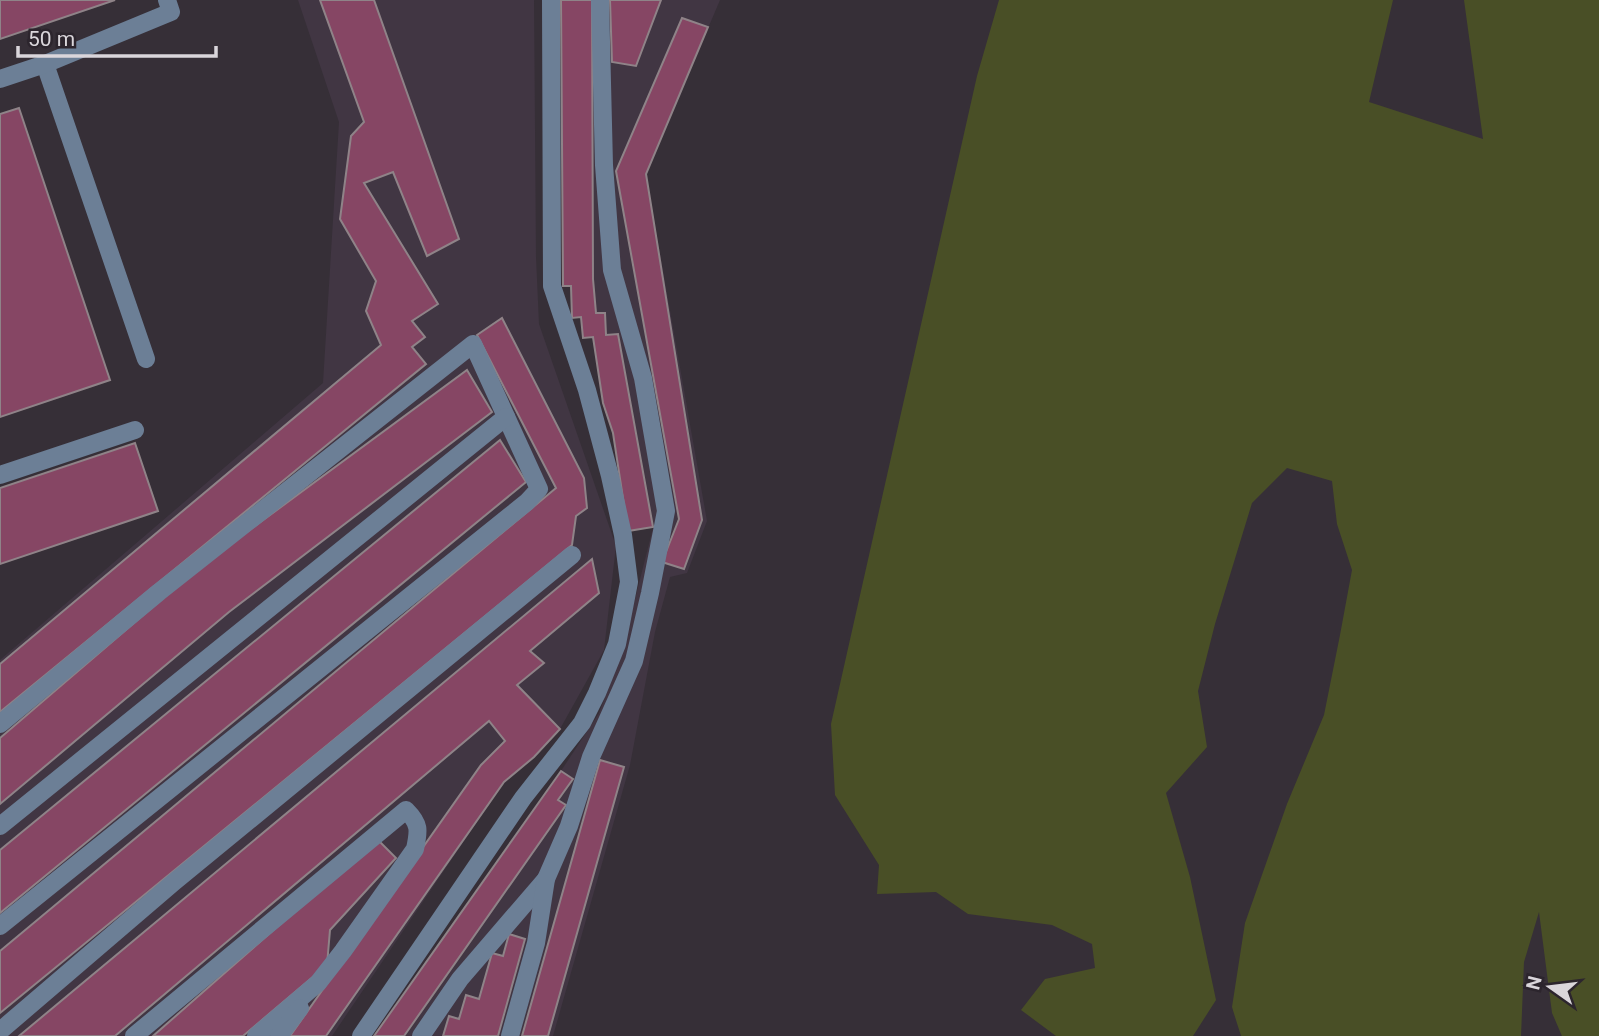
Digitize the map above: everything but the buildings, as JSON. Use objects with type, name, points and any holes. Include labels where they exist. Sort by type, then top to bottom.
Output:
[{"type":"lane","points":[[0,79],[45,64],[172,12],[167,0]]},
{"type":"lane","points":[[361,1036],[523,798],[582,723],[617,644],[629,582],[623,535],[610,476],[587,390],[552,286],[551,0]]},
{"type":"lane","points":[[510,1036],[536,943],[546,879],[569,826],[591,757],[634,661],[666,511],[643,378],[612,270],[604,165],[600,0]]},
{"type":"lane","points":[[45,64],[146,359]]},
{"type":"lane","points":[[0,724],[159,592],[473,344],[539,489],[527,502],[0,926]]},
{"type":"lane","points":[[0,826],[506,417]]},
{"type":"lane","points":[[0,475],[135,430]]},
{"type":"lane","points":[[0,1031],[185,873],[572,555]]},
{"type":"lane","points":[[134,1036],[406,810],[415,818],[419,832],[415,849],[279,1036]]},
{"type":"lane","points":[[421,1036],[460,979],[546,879]]},
{"type":"lane","points":[[256,1036],[318,983]]},
{"type":"lane","points":[[436,1036],[447,998]]},
{"type":"shaded area","points":[[298,0],[534,0],[539,324],[616,546],[604,650],[560,729],[534,757],[504,782],[332,1036],[0,1036],[0,660],[323,383],[339,122]]},
{"type":"shaded area","points":[[561,0],[720,0],[646,174],[707,521],[687,573],[670,577],[655,632],[630,765],[553,1036],[374,1036],[599,713],[620,658],[653,528],[628,531],[613,433],[603,403],[593,338],[583,338],[581,318],[572,318],[571,286],[563,286]]},
{"type":"green space","points":[[999,0],[1393,0],[1369,102],[1483,139],[1464,0],[1599,0],[1599,1036],[1562,1036],[1552,1013],[1539,912],[1524,962],[1521,1036],[1241,1036],[1232,1007],[1245,923],[1287,804],[1324,715],[1352,570],[1337,524],[1332,481],[1287,468],[1252,503],[1215,624],[1198,691],[1207,747],[1166,793],[1190,877],[1216,1000],[1193,1036],[1056,1036],[1021,1010],[1045,979],[1095,968],[1092,944],[1052,925],[968,914],[936,892],[877,894],[879,865],[835,795],[831,724],[977,76]]}]
